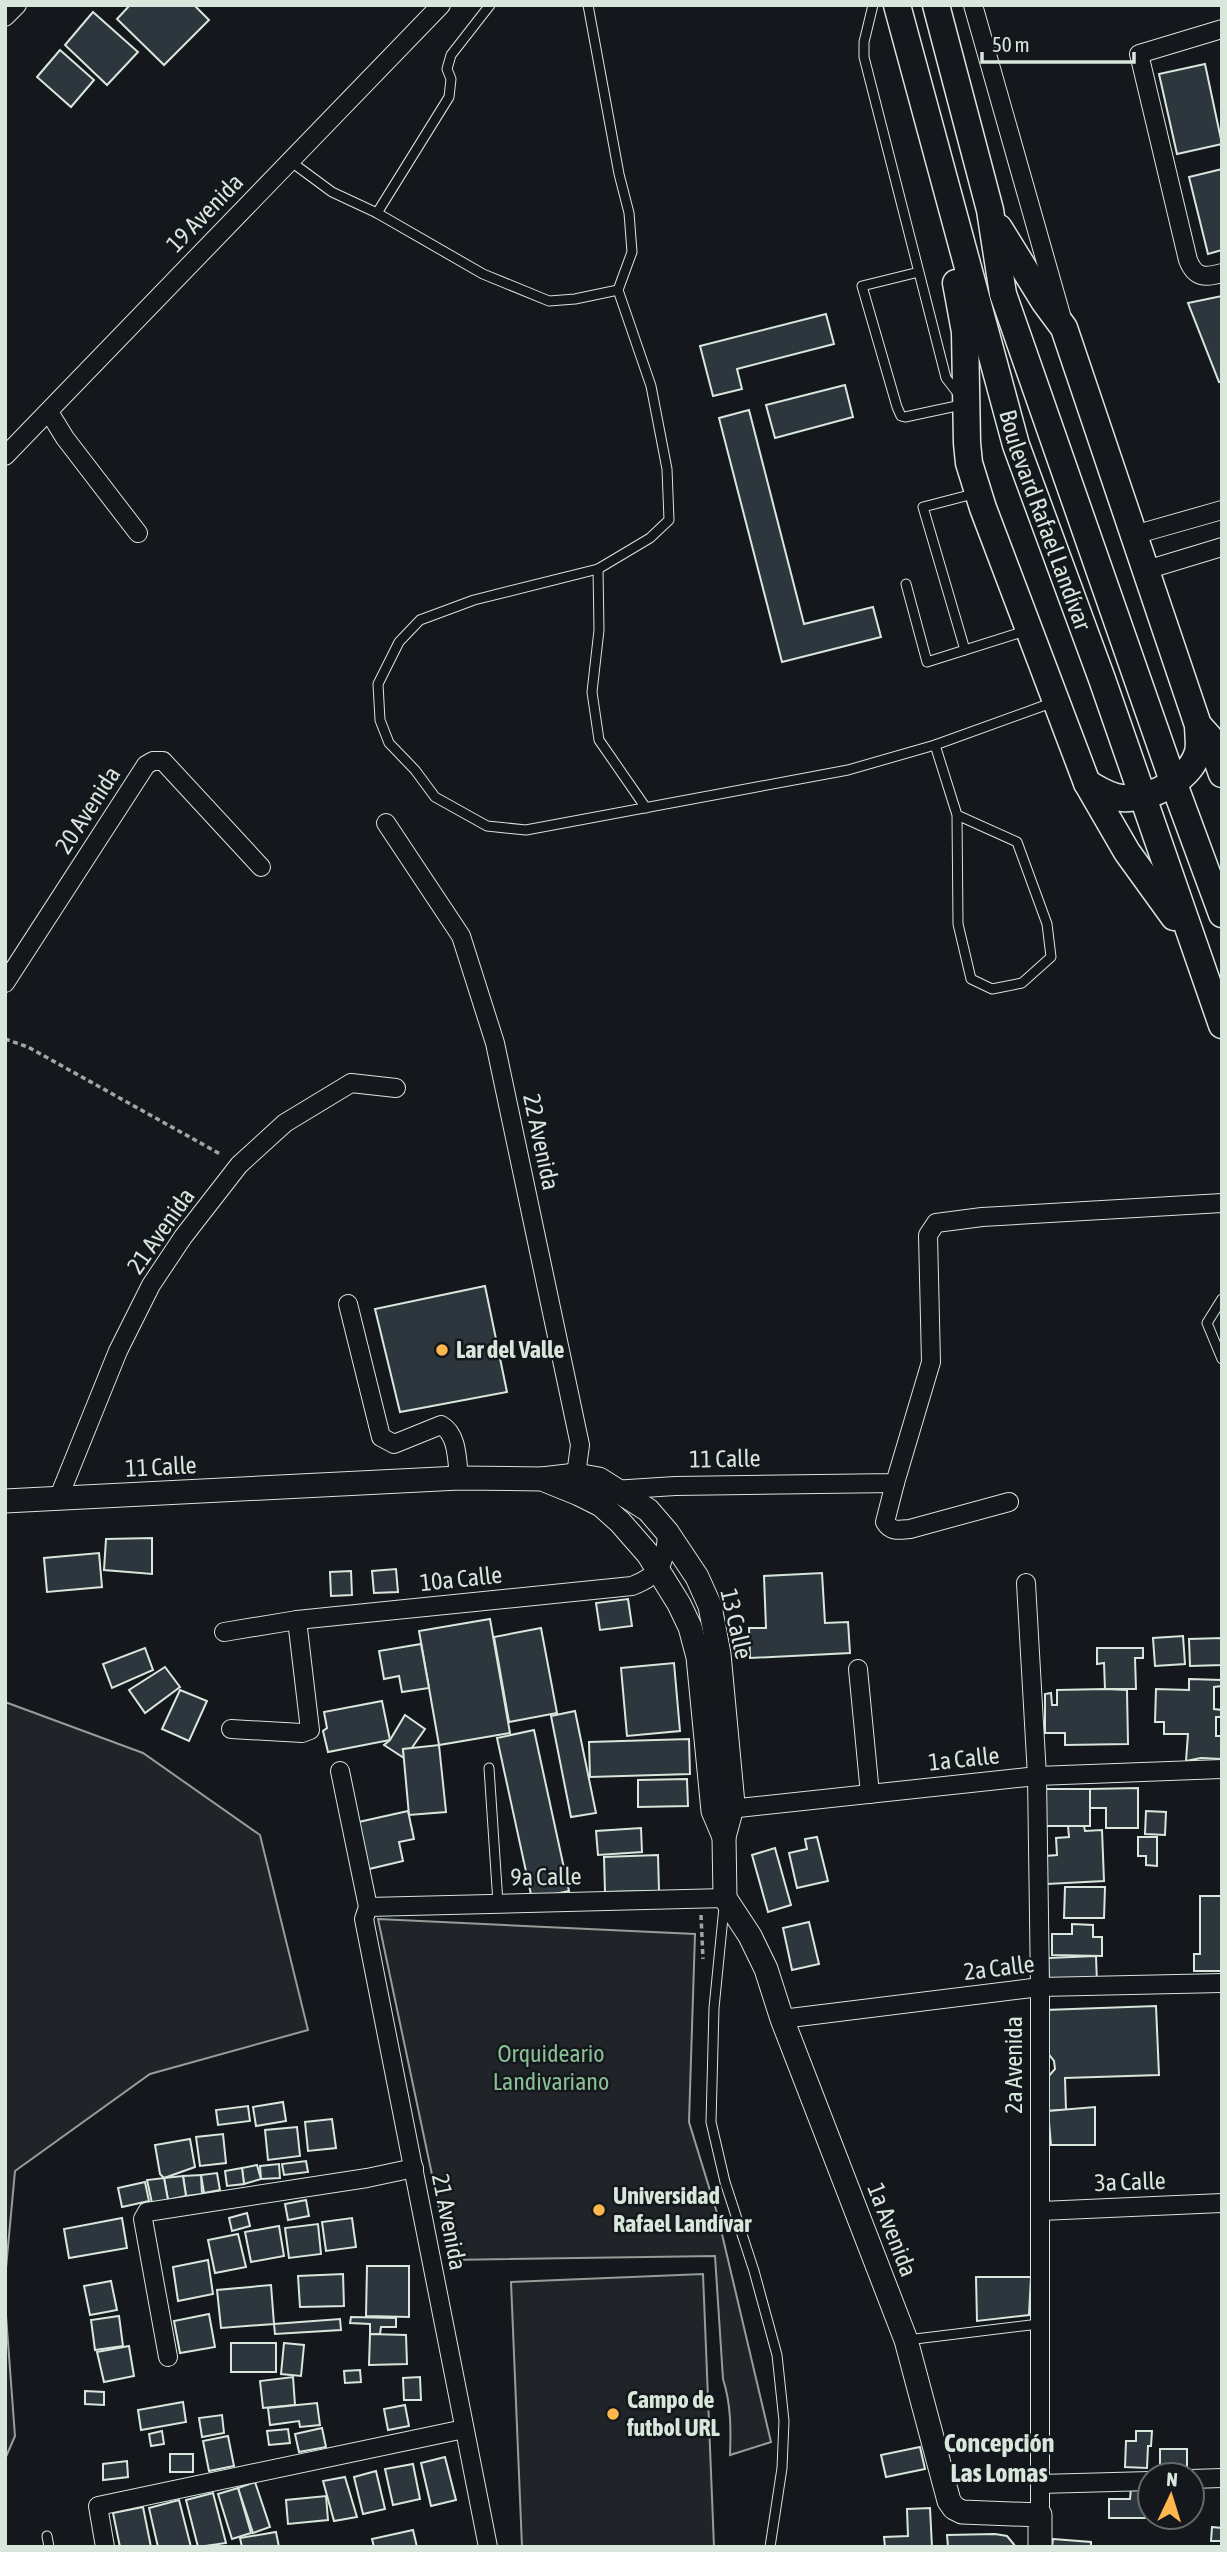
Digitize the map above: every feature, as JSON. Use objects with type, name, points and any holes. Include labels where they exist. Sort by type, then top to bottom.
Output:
[{"type":"main road","name":"Boulevard Rafael Landívar","points":[[897,5],[1016,445],[1102,679],[1222,1025]]},
{"type":"main road","name":"Boulevard Rafael Landívar","points":[[936,5],[990,210],[1003,294],[1222,914]]},
{"type":"main road","points":[[916,70],[919,147],[963,315],[965,433],[969,463],[978,493],[1087,783],[1127,852],[1192,942]]},
{"type":"main road","points":[[990,210],[1011,250],[1065,328],[1198,725],[1199,749],[1195,761],[1174,784],[1142,795],[1123,798],[1107,794],[1087,783]]},
{"type":"main road","points":[[1198,725],[1209,737],[1222,774]]},
{"type":"street","points":[[5,17],[17,5]]},
{"type":"street","name":"19 Avenida","points":[[5,456],[441,5]]},
{"type":"street","points":[[973,5],[1065,328]]},
{"type":"street","points":[[1222,29],[1139,54],[1188,260],[1197,275],[1203,277],[1222,273]]},
{"type":"street","points":[[48,412],[138,533]]},
{"type":"street","points":[[1134,535],[1222,510]]},
{"type":"street","points":[[1146,570],[1222,547]]},
{"type":"street","name":"20 Avenida","points":[[5,983],[146,765],[153,761],[163,761],[261,867]]},
{"type":"street","name":"22 Avenida","points":[[386,823],[461,936],[495,1043],[580,1445],[577,1485]]},
{"type":"street","name":"21 Avenida","points":[[58,1499],[118,1351],[151,1285],[183,1237],[239,1164],[285,1123],[351,1083],[396,1088]]},
{"type":"street","points":[[1009,1502],[910,1529],[895,1530],[888,1528],[884,1522],[932,1362],[928,1235],[936,1223],[982,1217],[1222,1203]]},
{"type":"street","points":[[348,1304],[382,1437],[394,1444],[441,1425],[447,1429],[455,1449],[459,1478]]},
{"type":"street","name":"11 Calle","points":[[5,1501],[459,1478],[542,1479],[577,1485]]},
{"type":"street","name":"13 Calle","points":[[577,1485],[598,1479],[648,1510],[667,1532],[697,1577],[710,1606],[719,1654],[725,1898]]},
{"type":"street","name":"11 Calle","points":[[616,1490],[675,1486],[895,1483]]},
{"type":"street","name":"13 Calle","points":[[577,1485],[620,1522],[659,1570],[690,1627],[698,1657],[723,1810]]},
{"type":"street","points":[[659,1570],[666,1555],[667,1532]]},
{"type":"street","name":"10a Calle","points":[[224,1632],[297,1620],[632,1586],[647,1580],[659,1570]]},
{"type":"street","name":"2a Avenida","points":[[1026,1583],[1037,1776],[1041,1987],[1040,2547]]},
{"type":"street","points":[[231,1729],[302,1733],[310,1730],[297,1620]]},
{"type":"street","points":[[858,1670],[870,1794]]},
{"type":"street","name":"1a Calle","points":[[723,1810],[1037,1776],[1222,1769]]},
{"type":"street","name":"21 Avenida","points":[[340,1771],[368,1907],[365,1919],[488,2547]]},
{"type":"street","name":"9a Calle","points":[[368,1907],[725,1898]]},
{"type":"street","name":"1a Avenida","points":[[725,1898],[750,1936],[766,1969],[782,2018],[906,2340],[946,2494],[954,2508],[962,2512],[1040,2515]]},
{"type":"street","name":"2a Calle","points":[[782,2018],[1041,1987],[1222,1983]]},
{"type":"street","points":[[168,2357],[143,2219],[147,2212],[367,2178],[414,2168]]},
{"type":"street","name":"3a Calle","points":[[1041,2211],[1222,2203]]},
{"type":"street","points":[[105,2547],[98,2506],[464,2429]]},
{"type":"street","points":[[1041,2484],[1136,2481]]},
{"type":"lane","points":[[377,213],[449,97],[451,79],[447,69],[451,55],[490,5]]},
{"type":"lane","points":[[588,5],[619,174],[629,213],[632,252],[618,290],[651,386],[667,470],[669,520],[650,538],[598,569],[474,600],[419,620],[399,642],[378,684],[380,720],[389,743],[415,770],[435,797],[486,826],[526,830],[848,770],[935,745],[1056,702]]},
{"type":"lane","points":[[873,5],[864,43],[864,57],[919,272],[946,378],[966,404],[901,416],[862,286],[919,272]]},
{"type":"lane","points":[[290,161],[332,192],[377,213],[483,274],[549,301],[575,299],[618,290]]},
{"type":"lane","points":[[965,650],[923,506],[978,493]]},
{"type":"lane","points":[[598,569],[599,629],[592,692],[599,740],[646,807]]},
{"type":"lane","points":[[906,584],[926,662],[1029,630]]},
{"type":"lane","points":[[935,745],[957,815],[958,924],[971,979],[992,989],[1022,983],[1051,957],[1047,924],[1017,842],[957,815]]},
{"type":"lane","points":[[1222,1299],[1207,1323],[1222,1359]]},
{"type":"lane","points":[[489,1768],[498,1903]]},
{"type":"lane","points":[[725,1898],[714,2008],[712,2123],[725,2182],[777,2355],[783,2421],[782,2468],[770,2547]]},
{"type":"lane","points":[[906,2340],[1039,2325]]},
{"type":"lane","points":[[47,2536],[49,2547]]},
{"type":"path","points":[[5,1039],[28,1047],[239,1164]]},
{"type":"green space","points":[[5,1702],[143,1753],[260,1835],[308,2030],[150,2074],[15,2171],[5,2279]]},
{"type":"green space","name":"Orquideario Landivariano","points":[[378,1919],[695,1934],[689,2122],[717,2213],[771,2442],[730,2455],[730,2416],[723,2379],[715,2256],[450,2260]]},
{"type":"green space","name":"Campo de futbol URL","points":[[703,2274],[714,2547],[522,2547],[511,2282]]},
{"type":"green space","points":[[5,2302],[15,2436],[5,2459]]},
{"type":"building","points":[[130,5],[194,5],[209,20],[164,65],[117,19]]},
{"type":"building","points":[[93,12],[138,52],[107,85],[65,45]]},
{"type":"building","points":[[60,50],[94,80],[71,107],[37,77]]},
{"type":"building","points":[[1205,64],[1222,144],[1177,154],[1159,74]]},
{"type":"building","points":[[1222,169],[1222,250],[1208,254],[1189,177]]},
{"type":"building","points":[[1222,296],[1222,381],[1219,382],[1188,303]]},
{"type":"building","points":[[826,314],[834,344],[737,369],[742,389],[713,396],[700,346]]},
{"type":"building","points":[[845,385],[853,417],[775,438],[766,405]]},
{"type":"building","points":[[749,410],[804,624],[873,607],[881,637],[782,662],[719,418]]},
{"type":"building","name":"Lar del Valle","points":[[485,1286],[507,1392],[400,1412],[375,1309]]},
{"type":"building","points":[[152,1538],[152,1574],[104,1570],[106,1539]]},
{"type":"building","points":[[99,1553],[102,1587],[47,1592],[44,1558]]},
{"type":"building","points":[[396,1569],[398,1592],[374,1593],[372,1571]]},
{"type":"building","points":[[351,1571],[352,1595],[331,1596],[330,1572]]},
{"type":"building","points":[[822,1573],[825,1623],[848,1622],[850,1653],[750,1658],[749,1628],[766,1628],[764,1576]]},
{"type":"building","points":[[628,1599],[632,1626],[600,1630],[596,1603]]},
{"type":"building","points":[[490,1619],[510,1733],[439,1745],[419,1631]]},
{"type":"building","points":[[541,1628],[557,1713],[509,1722],[494,1637]]},
{"type":"building","points":[[1183,1636],[1185,1664],[1155,1666],[1153,1638]]},
{"type":"building","points":[[1222,1638],[1222,1665],[1190,1666],[1189,1639]]},
{"type":"building","points":[[421,1644],[429,1688],[402,1692],[399,1676],[384,1679],[379,1651]]},
{"type":"building","points":[[145,1648],[153,1670],[112,1688],[103,1664]]},
{"type":"building","points":[[1097,1648],[1143,1648],[1143,1658],[1135,1658],[1136,1689],[1105,1689],[1104,1663],[1097,1664]]},
{"type":"building","points":[[674,1663],[680,1731],[627,1736],[621,1668]]},
{"type":"building","points":[[165,1667],[180,1687],[145,1713],[129,1690]]},
{"type":"building","points":[[1189,1679],[1222,1680],[1222,1686],[1214,1687],[1214,1709],[1222,1710],[1222,1717],[1216,1717],[1216,1736],[1222,1736],[1222,1759],[1201,1758],[1186,1761],[1188,1734],[1164,1734],[1164,1722],[1155,1722],[1156,1689],[1189,1690]]},
{"type":"building","points":[[180,1690],[207,1701],[189,1741],[162,1729]]},
{"type":"building","points":[[1057,1690],[1127,1690],[1128,1744],[1065,1745],[1065,1733],[1045,1733],[1045,1694],[1051,1693],[1052,1705],[1057,1705]]},
{"type":"building","points":[[382,1701],[390,1740],[328,1752],[323,1731],[327,1728],[324,1712]]},
{"type":"building","points":[[575,1711],[596,1813],[571,1817],[551,1716]]},
{"type":"building","points":[[405,1715],[425,1729],[411,1749],[403,1749],[404,1758],[384,1745]]},
{"type":"building","points":[[534,1730],[569,1891],[532,1899],[497,1738]]},
{"type":"building","points":[[689,1739],[690,1774],[590,1777],[589,1742]]},
{"type":"building","points":[[439,1745],[446,1812],[409,1815],[403,1749]]},
{"type":"building","points":[[687,1779],[688,1806],[638,1807],[638,1780]]},
{"type":"building","points":[[1138,1788],[1138,1828],[1106,1828],[1106,1808],[1090,1808],[1090,1789]]},
{"type":"building","points":[[1046,1789],[1090,1789],[1090,1826],[1046,1826]]},
{"type":"building","points":[[408,1811],[414,1839],[399,1842],[403,1861],[365,1870],[354,1823]]},
{"type":"building","points":[[1146,1811],[1166,1812],[1165,1835],[1145,1834]]},
{"type":"building","points":[[1068,1826],[1084,1826],[1085,1831],[1102,1830],[1104,1881],[1047,1884],[1045,1856],[1057,1855],[1056,1838],[1069,1837]]},
{"type":"building","points":[[641,1828],[642,1852],[598,1855],[596,1831]]},
{"type":"building","points":[[817,1837],[828,1881],[797,1888],[789,1853],[807,1849],[805,1839]]},
{"type":"building","points":[[1138,1837],[1157,1837],[1157,1866],[1146,1865],[1146,1856],[1138,1856]]},
{"type":"building","points":[[775,1848],[791,1905],[768,1912],[752,1855]]},
{"type":"building","points":[[658,1855],[659,1891],[605,1892],[604,1857]]},
{"type":"building","points":[[1065,1887],[1105,1887],[1104,1918],[1064,1918]]},
{"type":"building","points":[[1200,1896],[1222,1896],[1222,1971],[1194,1971],[1194,1954],[1200,1954]]},
{"type":"building","points":[[809,1922],[819,1964],[792,1970],[783,1928]]},
{"type":"building","points":[[1072,1924],[1093,1925],[1093,1937],[1102,1937],[1102,1956],[1052,1955],[1052,1934],[1072,1934]]},
{"type":"building","points":[[1096,1956],[1097,1983],[1049,1984],[1048,1958]]},
{"type":"building","points":[[1156,2006],[1159,2075],[1065,2078],[1066,2110],[1048,2111],[1047,2078],[1055,2069],[1054,2061],[1047,2052],[1045,2010]]},
{"type":"building","points":[[283,2102],[286,2121],[256,2126],[253,2107]]},
{"type":"building","points":[[248,2106],[250,2121],[218,2125],[216,2110]]},
{"type":"building","points":[[1095,2107],[1095,2145],[1051,2145],[1048,2111]]},
{"type":"building","points":[[332,2119],[336,2148],[308,2151],[305,2122]]},
{"type":"building","points":[[297,2127],[300,2156],[268,2160],[265,2130]]},
{"type":"building","points":[[223,2134],[226,2163],[200,2166],[196,2137]]},
{"type":"building","points":[[190,2139],[195,2167],[164,2178],[160,2174],[155,2145]]},
{"type":"building","points":[[306,2161],[308,2172],[284,2175],[282,2164]]},
{"type":"building","points":[[279,2164],[280,2178],[261,2179],[260,2166]]},
{"type":"building","points":[[257,2165],[261,2179],[244,2184],[242,2168]]},
{"type":"building","points":[[242,2168],[244,2184],[227,2186],[225,2171]]},
{"type":"building","points":[[217,2173],[220,2190],[204,2193],[201,2175]]},
{"type":"building","points":[[201,2175],[202,2194],[186,2196],[183,2176]]},
{"type":"building","points":[[183,2176],[186,2196],[168,2200],[164,2178]]},
{"type":"building","points":[[164,2178],[168,2200],[152,2203],[147,2180]]},
{"type":"building","points":[[145,2182],[149,2201],[122,2207],[118,2188]]},
{"type":"building","points":[[306,2200],[309,2216],[288,2220],[285,2204]]},
{"type":"building","points":[[247,2213],[250,2226],[232,2231],[229,2218]]},
{"type":"building","points":[[122,2218],[127,2248],[69,2258],[64,2229]]},
{"type":"building","points":[[352,2218],[356,2247],[326,2251],[322,2222]]},
{"type":"building","points":[[318,2224],[321,2254],[289,2258],[285,2228]]},
{"type":"building","points":[[279,2226],[284,2256],[251,2262],[245,2232]]},
{"type":"building","points":[[238,2234],[246,2267],[215,2273],[208,2240]]},
{"type":"building","points":[[208,2260],[213,2294],[178,2301],[173,2267]]},
{"type":"building","points":[[367,2266],[409,2266],[409,2317],[366,2316]]},
{"type":"building","points":[[343,2274],[344,2306],[300,2307],[298,2276]]},
{"type":"building","points":[[976,2277],[1031,2277],[1029,2315],[977,2321]]},
{"type":"building","points":[[111,2281],[117,2310],[90,2315],[84,2286]]},
{"type":"building","points":[[271,2285],[274,2324],[221,2328],[217,2290]]},
{"type":"building","points":[[209,2314],[215,2347],[180,2353],[174,2321]]},
{"type":"building","points":[[119,2316],[123,2346],[95,2350],[91,2320]]},
{"type":"building","points":[[351,2317],[396,2318],[396,2327],[381,2327],[380,2334],[370,2334],[370,2324],[350,2323]]},
{"type":"building","points":[[340,2319],[341,2330],[275,2334],[274,2324]]},
{"type":"building","points":[[370,2334],[406,2335],[407,2364],[369,2365]]},
{"type":"building","points":[[231,2343],[276,2343],[276,2372],[231,2372]]},
{"type":"building","points":[[284,2343],[304,2345],[301,2376],[281,2374]]},
{"type":"building","points":[[129,2346],[134,2376],[104,2382],[97,2352]]},
{"type":"building","points":[[360,2370],[361,2382],[345,2383],[344,2371]]},
{"type":"building","points":[[293,2377],[295,2405],[263,2408],[260,2381]]},
{"type":"building","points":[[420,2377],[421,2400],[404,2400],[403,2378]]},
{"type":"building","points":[[85,2391],[104,2392],[104,2405],[85,2404]]},
{"type":"building","points":[[183,2402],[186,2422],[141,2430],[138,2410]]},
{"type":"building","points":[[317,2403],[320,2425],[300,2427],[299,2421],[270,2425],[268,2408]]},
{"type":"building","points":[[405,2405],[409,2426],[388,2430],[384,2409]]},
{"type":"building","points":[[222,2415],[224,2433],[202,2437],[199,2418]]},
{"type":"building","points":[[322,2428],[326,2447],[299,2452],[295,2434]]},
{"type":"building","points":[[288,2429],[290,2443],[269,2445],[267,2431]]},
{"type":"building","points":[[162,2431],[164,2444],[151,2446],[149,2434]]},
{"type":"building","points":[[1136,2431],[1152,2431],[1147,2461],[1136,2461],[1136,2468],[1125,2467],[1126,2441],[1136,2441]]},
{"type":"building","points":[[228,2436],[234,2466],[209,2471],[203,2441]]},
{"type":"building","points":[[920,2447],[925,2469],[886,2477],[881,2455]]},
{"type":"building","points":[[1160,2449],[1187,2449],[1187,2461],[1160,2461]]},
{"type":"building","points":[[170,2454],[193,2454],[193,2472],[170,2472]]},
{"type":"building","points":[[445,2457],[456,2500],[431,2506],[421,2463]]},
{"type":"building","points":[[127,2461],[128,2477],[103,2480],[103,2464]]},
{"type":"building","points":[[413,2464],[420,2499],[393,2505],[385,2469]]},
{"type":"building","points":[[376,2471],[385,2509],[363,2514],[354,2477]]},
{"type":"building","points":[[345,2477],[357,2517],[334,2521],[323,2481]]},
{"type":"building","points":[[255,2482],[270,2527],[253,2533],[238,2488]]},
{"type":"building","points":[[238,2488],[251,2533],[232,2539],[218,2494]]},
{"type":"building","points":[[1131,2488],[1136,2488],[1136,2518],[1109,2518],[1109,2499],[1130,2499]]},
{"type":"building","points":[[213,2493],[226,2543],[198,2547],[186,2500]]},
{"type":"building","points":[[326,2496],[328,2520],[288,2524],[286,2500]]},
{"type":"building","points":[[179,2500],[191,2547],[158,2547],[149,2508]]},
{"type":"building","points":[[143,2507],[151,2547],[120,2547],[113,2513]]},
{"type":"building","points":[[930,2508],[932,2547],[885,2547],[884,2537],[908,2536],[907,2509]]},
{"type":"building","points":[[1212,2527],[1222,2528],[1222,2541],[1211,2541]]},
{"type":"building","points":[[413,2530],[417,2547],[374,2547],[372,2539]]},
{"type":"building","points":[[276,2532],[279,2547],[242,2547],[240,2538]]},
{"type":"building","points":[[947,2535],[1007,2536],[1016,2547],[948,2547]]},
{"type":"building","points":[[1053,2539],[1091,2542],[1091,2547],[1052,2547]]},
{"type":"place","name":"Lar del Valle","points":[[442,1350]]},
{"type":"place","name":"Universidad Rafael Landívar","points":[[599,2210]]},
{"type":"place","name":"Campo de futbol URL","points":[[613,2414]]},
{"type":"district","name":"Concepción Las Lomas","points":[[999,2458]]}]
